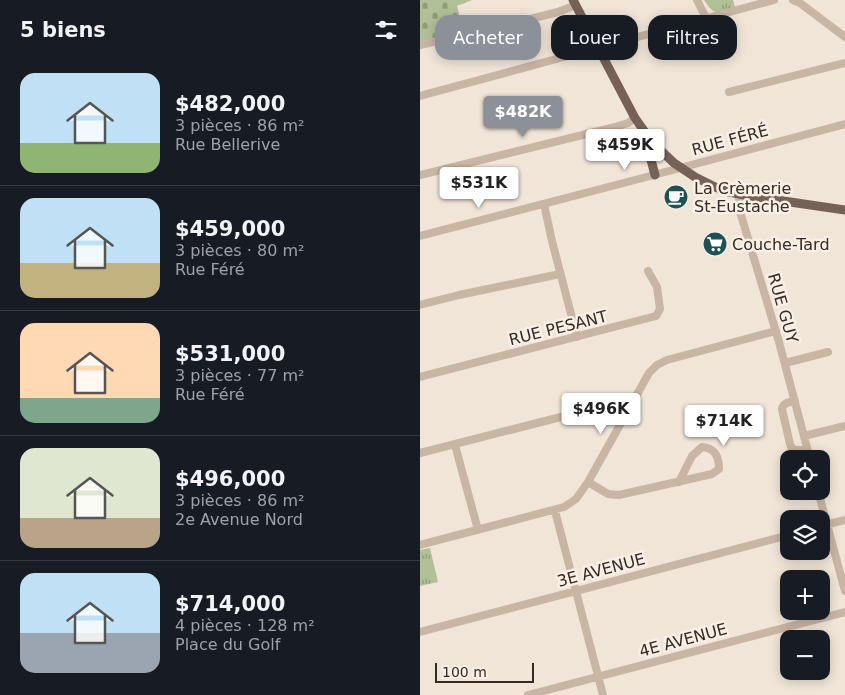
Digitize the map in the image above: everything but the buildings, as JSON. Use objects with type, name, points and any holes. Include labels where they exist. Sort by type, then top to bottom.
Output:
[{"type":"main road","points":[[575,2],[582,15]]},
{"type":"main road","points":[[604,60],[644,132],[656,147],[691,175],[707,184],[740,194],[845,210]]},
{"type":"main road","points":[[644,132],[645,146],[656,175]]},
{"type":"street","points":[[697,0],[704,15]]},
{"type":"street","points":[[717,15],[774,0]]},
{"type":"street","points":[[793,0],[800,3],[845,37]]},
{"type":"street","points":[[420,46],[537,18],[564,10],[575,2]]},
{"type":"street","points":[[420,96],[554,60]]},
{"type":"street","points":[[730,92],[845,63]]},
{"type":"street","points":[[420,175],[615,127],[628,123],[635,118]]},
{"type":"street","name":"RUE FÉRÉ","points":[[420,236],[845,124]]},
{"type":"street","name":"RUE GUY","points":[[740,194],[738,205],[776,331],[807,450]]},
{"type":"street","points":[[544,204],[577,337]]},
{"type":"street","name":"RUE PESANT","points":[[420,377],[656,316],[660,309],[657,287],[648,271]]},
{"type":"street","points":[[420,305],[560,274]]},
{"type":"street","points":[[420,545],[564,508],[576,499],[588,482],[649,373],[657,365],[667,360],[776,331]]},
{"type":"street","points":[[785,363],[828,352]]},
{"type":"street","points":[[795,401],[785,404],[782,406],[782,409],[790,444],[795,450]]},
{"type":"street","points":[[420,453],[596,408],[602,409],[622,420]]},
{"type":"street","points":[[804,436],[845,426]]},
{"type":"street","points":[[455,445],[478,530]]},
{"type":"street","points":[[588,482],[608,494],[619,495],[679,482],[712,474],[719,469],[719,461],[714,452],[708,447],[702,447],[692,456],[679,482]]},
{"type":"street","points":[[555,511],[603,695]]},
{"type":"street","points":[[830,524],[845,520]]},
{"type":"street","name":"3E AVENUE","points":[[420,632],[780,537]]},
{"type":"street","points":[[830,544],[845,590]]},
{"type":"street","name":"4E AVENUE","points":[[528,695],[845,612]]},
{"type":"green space","points":[[420,0],[472,0],[457,6],[459,15],[435,15],[435,41],[420,45]]},
{"type":"green space","points":[[704,0],[733,0],[735,7],[717,12],[711,9]]},
{"type":"green space","points":[[430,548],[438,582],[420,586],[420,550]]},
{"type":"place","name":"La Crèmerie St-Eustache","points":[[676,197]]},
{"type":"place","name":"Couche-Tard","points":[[715,244]]}]
